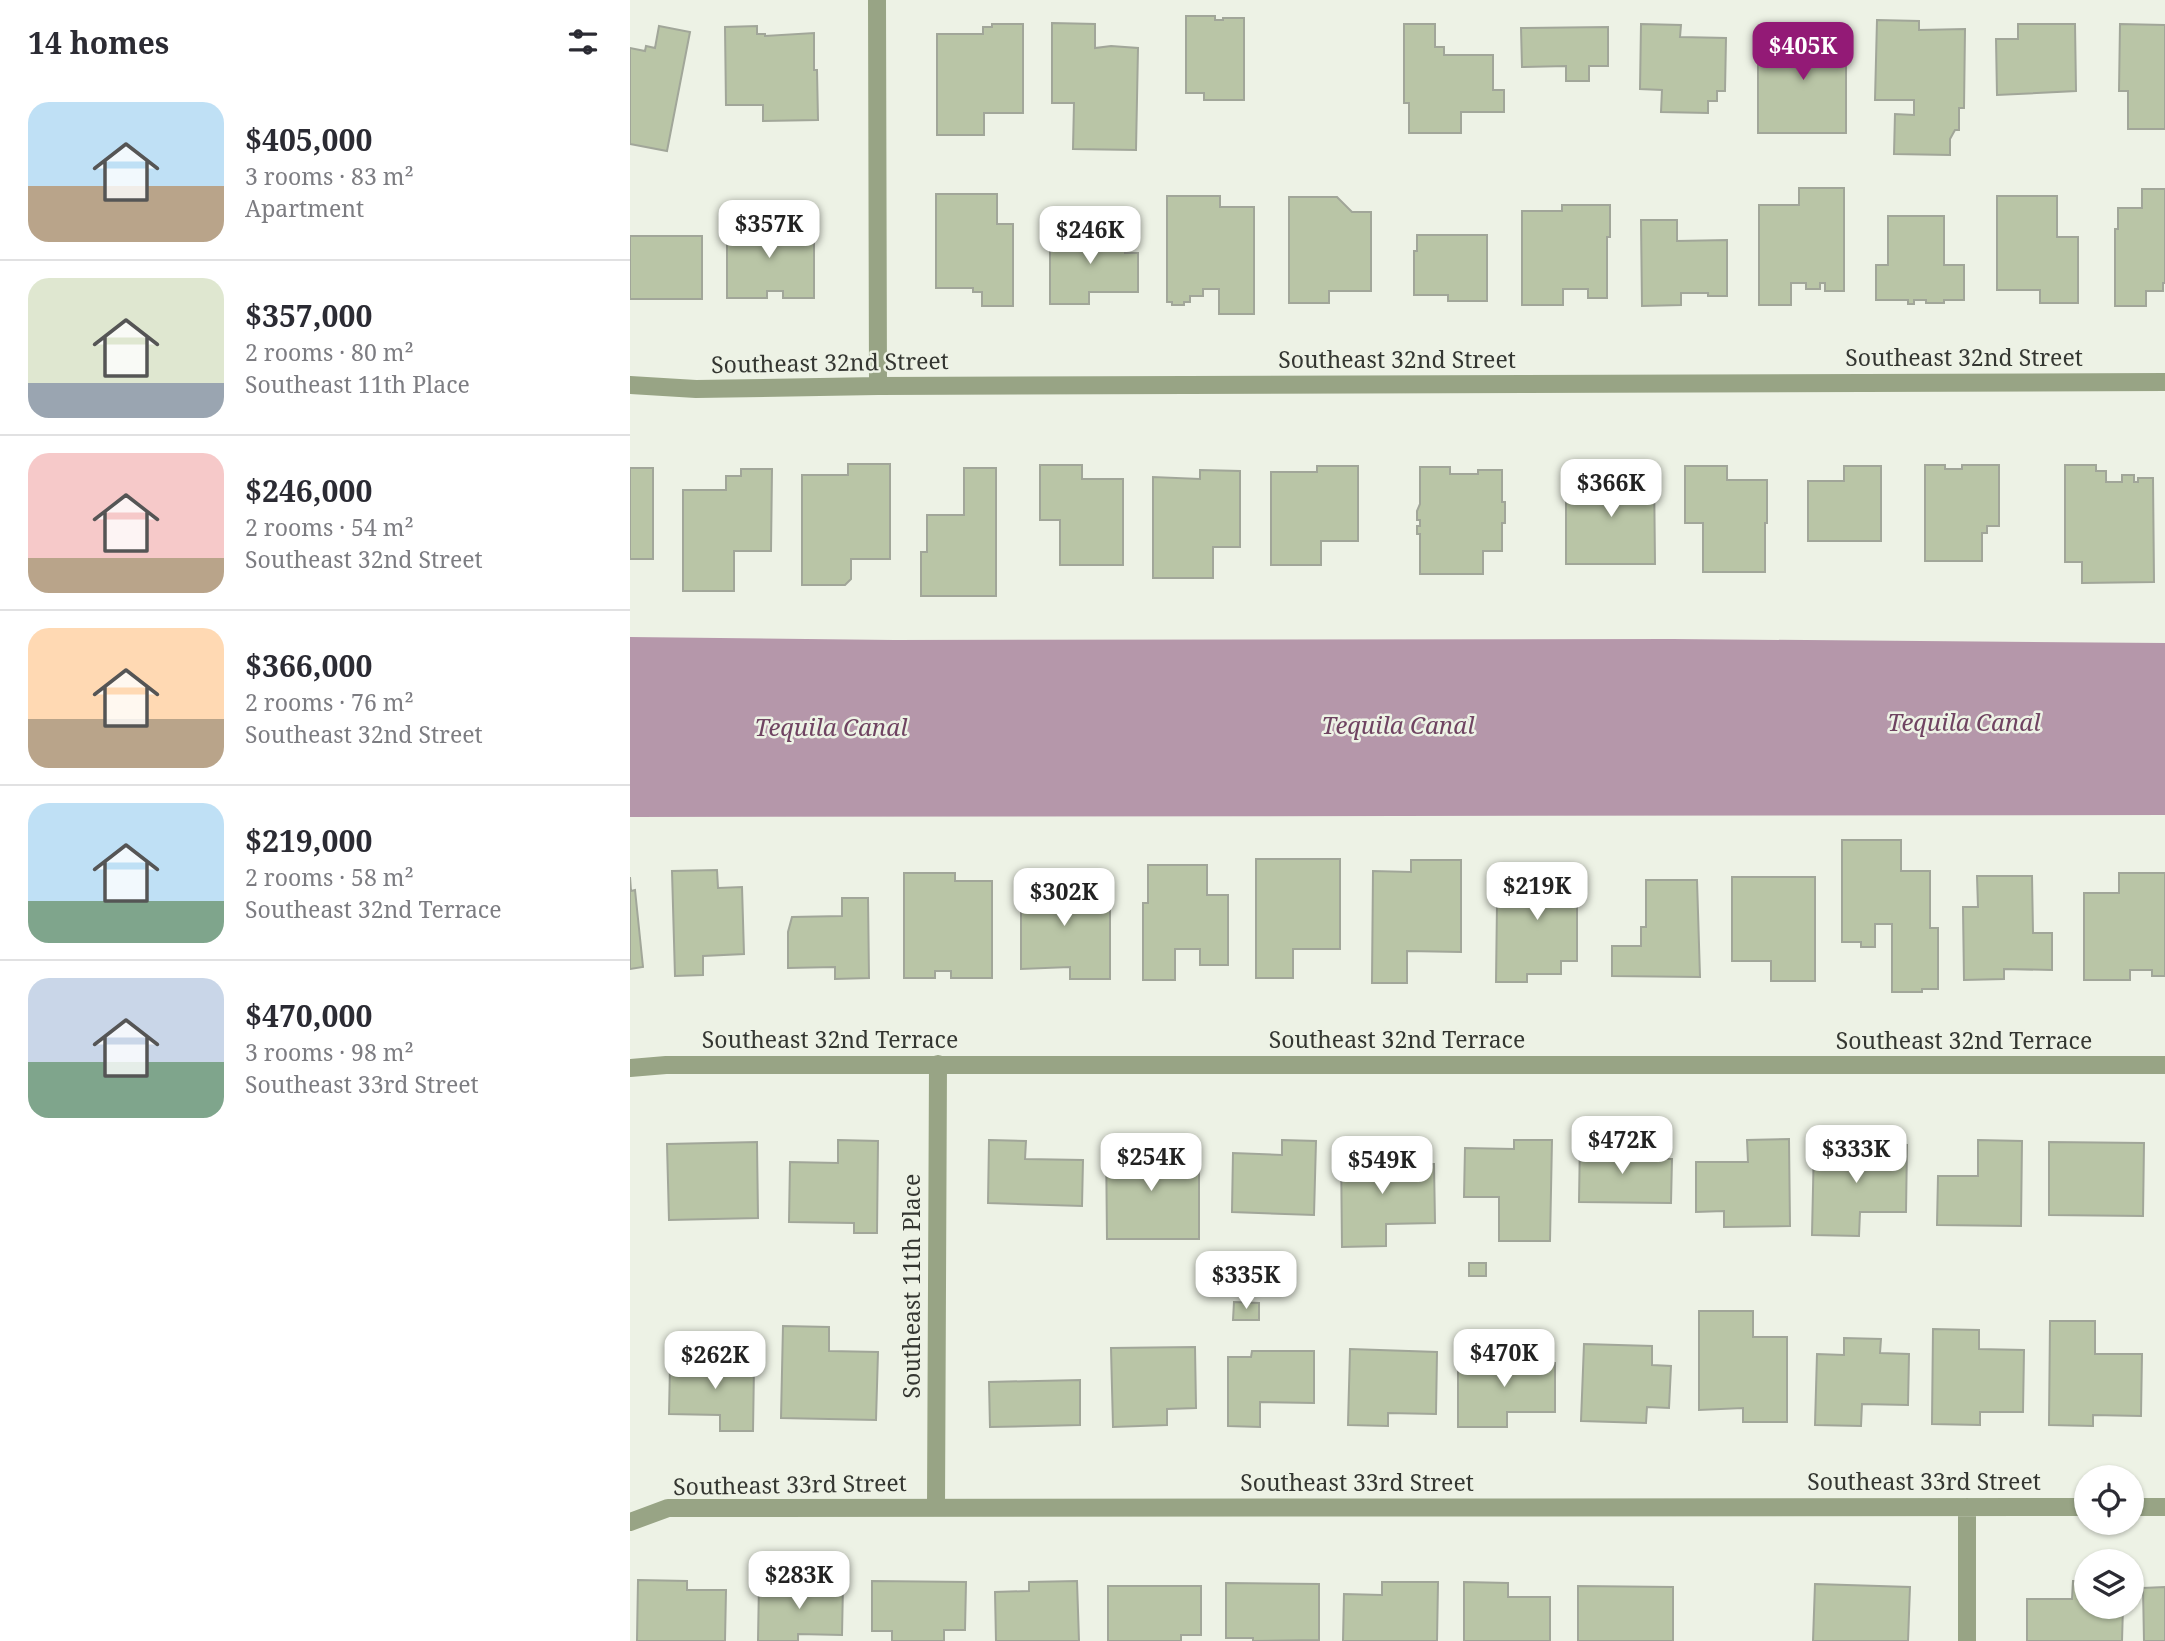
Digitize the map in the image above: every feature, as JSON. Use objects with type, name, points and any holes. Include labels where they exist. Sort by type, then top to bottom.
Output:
[{"type":"street","points":[[877,0],[878,386]]},
{"type":"street","name":"Southeast 32nd Street","points":[[630,385],[696,389],[878,386],[2165,382]]},
{"type":"street","name":"Southeast 32nd Terrace","points":[[630,1068],[666,1065],[938,1064],[2165,1065]]},
{"type":"street","name":"Southeast 11th Place","points":[[936,1508],[938,1064]]},
{"type":"street","points":[[1967,1507],[1967,1641]]},
{"type":"street","name":"Southeast 33rd Street","points":[[630,1522],[668,1508],[2074,1507]]},
{"type":"street","points":[[2144,1507],[2165,1507]]},
{"type":"water","name":"Tequila Canal","points":[[630,637],[2165,643],[2165,815],[630,817]]},
{"type":"building","points":[[1186,16],[1215,16],[1215,20],[1244,18],[1244,100],[1204,100],[1204,93],[1186,93]]},
{"type":"building","points":[[1877,20],[1919,21],[1919,30],[1965,29],[1964,108],[1959,108],[1959,130],[1955,130],[1950,139],[1950,155],[1894,154],[1895,114],[1914,115],[1914,100],[1875,100]]},
{"type":"building","points":[[1052,23],[1095,24],[1095,48],[1138,48],[1136,150],[1073,149],[1074,103],[1052,103]]},
{"type":"building","points":[[992,24],[1023,24],[1023,113],[984,113],[984,135],[937,135],[937,34],[983,34],[983,27],[992,27]]},
{"type":"building","points":[[1404,24],[1435,24],[1435,47],[1444,47],[1444,55],[1493,55],[1493,90],[1504,90],[1504,112],[1461,112],[1461,133],[1409,133],[1409,103],[1404,103]]},
{"type":"building","points":[[1641,24],[1681,25],[1680,37],[1726,38],[1725,91],[1717,91],[1717,101],[1708,101],[1708,113],[1661,112],[1662,90],[1640,89]]},
{"type":"building","points":[[2018,24],[2075,24],[2076,91],[1997,95],[1996,39],[2018,39]]},
{"type":"building","points":[[2120,24],[2165,25],[2165,129],[2128,129],[2128,91],[2119,91]]},
{"type":"building","points":[[1820,25],[1846,25],[1846,133],[1758,133],[1758,35],[1820,35]]},
{"type":"building","points":[[659,26],[690,32],[667,151],[630,144],[630,48],[645,51],[646,46],[655,48]]},
{"type":"building","points":[[757,26],[757,34],[765,36],[814,33],[818,120],[763,121],[763,105],[726,105],[725,27]]},
{"type":"building","points":[[1608,27],[1608,66],[1589,66],[1589,81],[1566,81],[1566,66],[1522,67],[1521,28]]},
{"type":"building","points":[[1799,188],[1844,188],[1844,291],[1825,291],[1825,283],[1820,283],[1820,289],[1806,289],[1806,283],[1791,283],[1791,305],[1759,305],[1759,205],[1799,205]]},
{"type":"building","points":[[2142,189],[2165,189],[2165,283],[2163,291],[2146,291],[2146,306],[2115,306],[2115,229],[2118,229],[2118,208],[2142,208]]},
{"type":"building","points":[[936,194],[997,194],[997,224],[1013,224],[1013,306],[982,306],[982,292],[973,292],[973,288],[936,288]]},
{"type":"building","points":[[1167,196],[1220,196],[1220,207],[1254,207],[1254,314],[1219,314],[1219,289],[1203,289],[1203,296],[1190,296],[1190,302],[1184,302],[1184,305],[1167,302]]},
{"type":"building","points":[[1997,196],[2057,196],[2057,237],[2078,237],[2078,303],[2040,303],[2040,290],[1997,290]]},
{"type":"building","points":[[1289,197],[1337,197],[1352,212],[1371,212],[1371,291],[1329,291],[1329,303],[1289,303]]},
{"type":"building","points":[[1562,205],[1610,205],[1607,298],[1588,298],[1588,289],[1563,289],[1563,305],[1522,305],[1522,211],[1562,211]]},
{"type":"building","points":[[1888,216],[1944,216],[1944,265],[1964,265],[1964,300],[1926,303],[1926,300],[1914,300],[1914,304],[1908,304],[1908,300],[1876,300],[1876,265],[1888,265]]},
{"type":"building","points":[[727,217],[764,217],[764,229],[814,229],[814,298],[783,298],[783,291],[767,291],[767,298],[727,298]]},
{"type":"building","points":[[1641,220],[1677,220],[1677,241],[1727,240],[1727,296],[1681,293],[1681,305],[1642,306]]},
{"type":"building","points":[[1050,232],[1125,232],[1125,253],[1138,253],[1138,292],[1089,292],[1089,304],[1050,304]]},
{"type":"building","points":[[1417,235],[1487,235],[1487,301],[1448,301],[1448,295],[1414,295],[1414,251],[1417,251]]},
{"type":"building","points":[[630,236],[702,236],[702,299],[630,299]]},
{"type":"building","points":[[848,464],[890,464],[890,559],[851,559],[851,579],[845,585],[802,585],[802,475],[848,475]]},
{"type":"building","points":[[1040,465],[1082,465],[1082,479],[1123,479],[1123,565],[1060,565],[1060,520],[1040,520]]},
{"type":"building","points":[[1925,465],[1945,465],[1945,469],[1962,469],[1962,465],[1999,465],[1999,526],[1987,526],[1987,533],[1982,533],[1982,561],[1925,561]]},
{"type":"building","points":[[2065,465],[2096,465],[2096,471],[2106,471],[2106,482],[2122,482],[2122,475],[2134,475],[2134,482],[2138,482],[2138,478],[2153,478],[2154,582],[2082,583],[2082,562],[2065,562]]},
{"type":"building","points":[[1317,466],[1358,466],[1358,541],[1321,541],[1321,565],[1271,565],[1271,472],[1317,472]]},
{"type":"building","points":[[1685,466],[1727,466],[1727,480],[1767,480],[1765,572],[1703,572],[1703,523],[1685,523]]},
{"type":"building","points":[[1844,466],[1881,466],[1881,541],[1808,541],[1808,481],[1844,481]]},
{"type":"building","points":[[1420,467],[1450,467],[1450,474],[1478,474],[1478,470],[1502,470],[1505,523],[1502,523],[1502,551],[1483,551],[1483,574],[1420,574],[1420,534],[1417,534],[1417,526],[1420,526],[1420,520],[1417,520],[1417,511],[1420,504]]},
{"type":"building","points":[[630,468],[653,468],[653,559],[630,559]]},
{"type":"building","points":[[964,468],[996,468],[996,596],[921,596],[921,552],[927,552],[927,515],[964,515]]},
{"type":"building","points":[[741,469],[772,469],[771,551],[734,551],[734,591],[683,591],[683,490],[726,490],[726,476],[741,476]]},
{"type":"building","points":[[1200,470],[1240,471],[1240,547],[1213,547],[1213,578],[1153,578],[1153,477],[1200,479]]},
{"type":"building","points":[[1612,470],[1654,470],[1655,564],[1566,564],[1566,476],[1612,479]]},
{"type":"building","points":[[1842,840],[1901,840],[1901,871],[1930,871],[1930,928],[1938,928],[1938,989],[1892,992],[1892,924],[1875,924],[1875,947],[1861,947],[1861,942],[1842,942]]},
{"type":"building","points":[[1256,859],[1340,859],[1340,949],[1293,949],[1293,978],[1256,978]]},
{"type":"building","points":[[1411,860],[1461,860],[1461,952],[1407,951],[1407,983],[1372,983],[1373,871],[1411,872]]},
{"type":"building","points":[[1148,865],[1207,865],[1207,895],[1228,895],[1228,965],[1200,965],[1200,949],[1175,949],[1175,980],[1143,980],[1143,903],[1148,903]]},
{"type":"building","points":[[1505,866],[1577,866],[1577,961],[1561,961],[1561,974],[1527,974],[1527,982],[1496,982],[1497,904],[1505,904]]},
{"type":"building","points":[[717,870],[718,888],[742,887],[744,954],[703,956],[703,975],[675,976],[672,871]]},
{"type":"building","points":[[904,873],[955,873],[955,881],[992,881],[992,978],[951,978],[951,971],[935,971],[935,978],[904,978]]},
{"type":"building","points":[[2119,873],[2165,873],[2165,976],[2152,976],[2152,970],[2130,970],[2130,980],[2084,980],[2084,893],[2119,893]]},
{"type":"building","points":[[1021,875],[1071,875],[1071,897],[1110,897],[1110,979],[1070,979],[1070,967],[1021,969]]},
{"type":"building","points":[[1977,876],[2032,876],[2033,933],[2052,933],[2052,970],[2004,969],[2004,979],[1964,980],[1963,907],[1978,907]]},
{"type":"building","points":[[630,877],[631,891],[635,890],[643,967],[630,969]]},
{"type":"building","points":[[1732,877],[1815,877],[1815,981],[1771,981],[1771,961],[1732,961]]},
{"type":"building","points":[[1646,880],[1697,880],[1700,977],[1612,976],[1612,946],[1641,946],[1641,927],[1646,927]]},
{"type":"building","points":[[842,898],[868,898],[869,978],[835,979],[835,967],[788,968],[788,932],[792,917],[842,916]]},
{"type":"building","points":[[1106,1139],[1151,1139],[1151,1156],[1199,1156],[1199,1239],[1107,1239]]},
{"type":"building","points":[[1580,1139],[1616,1140],[1615,1158],[1672,1159],[1671,1203],[1579,1202]]},
{"type":"building","points":[[1789,1139],[1790,1226],[1724,1227],[1724,1211],[1696,1212],[1696,1162],[1748,1162],[1747,1140]]},
{"type":"building","points":[[838,1140],[878,1141],[877,1233],[854,1233],[854,1223],[789,1222],[790,1162],[838,1163]]},
{"type":"building","points":[[989,1140],[1026,1141],[1025,1159],[1083,1160],[1082,1206],[988,1203]]},
{"type":"building","points":[[1282,1140],[1316,1141],[1314,1215],[1232,1212],[1233,1153],[1282,1155]]},
{"type":"building","points":[[1514,1140],[1552,1140],[1550,1241],[1499,1241],[1499,1197],[1464,1197],[1465,1148],[1514,1149]]},
{"type":"building","points":[[1978,1140],[2022,1141],[2021,1226],[1937,1225],[1938,1176],[1978,1176]]},
{"type":"building","points":[[757,1142],[758,1218],[669,1220],[667,1144]]},
{"type":"building","points":[[2049,1142],[2144,1143],[2143,1216],[2049,1215]]},
{"type":"building","points":[[1814,1143],[1907,1145],[1906,1212],[1860,1212],[1859,1236],[1812,1235]]},
{"type":"building","points":[[1387,1147],[1388,1164],[1434,1164],[1435,1223],[1386,1224],[1386,1246],[1342,1247],[1341,1148]]},
{"type":"building","points":[[1469,1263],[1486,1263],[1486,1276],[1469,1276]]},
{"type":"building","points":[[1234,1302],[1259,1303],[1259,1320],[1233,1320]]},
{"type":"building","points":[[1699,1311],[1753,1311],[1753,1337],[1787,1337],[1787,1422],[1743,1422],[1743,1408],[1699,1410]]},
{"type":"building","points":[[2050,1321],[2095,1321],[2095,1354],[2142,1354],[2141,1416],[2093,1415],[2093,1426],[2049,1425]]},
{"type":"building","points":[[783,1326],[829,1327],[829,1351],[878,1352],[876,1420],[781,1418]]},
{"type":"building","points":[[1933,1329],[1979,1330],[1979,1349],[2024,1350],[2023,1412],[1980,1412],[1980,1425],[1932,1424]]},
{"type":"building","points":[[1844,1338],[1881,1339],[1880,1353],[1909,1354],[1908,1405],[1862,1404],[1861,1426],[1815,1425],[1817,1354],[1844,1355]]},
{"type":"building","points":[[1584,1344],[1652,1346],[1652,1365],[1671,1366],[1669,1408],[1647,1407],[1646,1423],[1581,1421]]},
{"type":"building","points":[[1195,1347],[1196,1408],[1167,1409],[1167,1425],[1113,1427],[1111,1348]]},
{"type":"building","points":[[1506,1348],[1536,1348],[1536,1363],[1555,1363],[1555,1412],[1507,1412],[1507,1427],[1458,1427],[1458,1361],[1506,1361]]},
{"type":"building","points":[[1350,1349],[1437,1352],[1436,1414],[1388,1413],[1388,1426],[1348,1425]]},
{"type":"building","points":[[705,1351],[733,1351],[733,1366],[754,1366],[753,1431],[720,1431],[720,1415],[669,1414],[670,1366],[705,1366]]},
{"type":"building","points":[[1252,1351],[1314,1351],[1314,1403],[1260,1402],[1260,1427],[1228,1426],[1228,1357],[1251,1357]]},
{"type":"building","points":[[1080,1380],[1080,1425],[990,1427],[989,1382]]},
{"type":"building","points":[[638,1580],[687,1581],[687,1590],[726,1590],[725,1641],[637,1641]]},
{"type":"building","points":[[872,1581],[966,1582],[965,1630],[944,1630],[944,1641],[892,1641],[892,1631],[872,1631]]},
{"type":"building","points":[[1077,1581],[1079,1641],[996,1641],[995,1592],[1029,1591],[1029,1582]]},
{"type":"building","points":[[2074,1581],[2074,1619],[2123,1619],[2122,1641],[2027,1641],[2027,1599],[2072,1599]]},
{"type":"building","points":[[1382,1582],[1438,1582],[1437,1641],[1343,1641],[1344,1594],[1382,1595]]},
{"type":"building","points":[[1464,1582],[1508,1583],[1508,1597],[1550,1597],[1550,1641],[1464,1641]]},
{"type":"building","points":[[759,1583],[843,1584],[842,1635],[798,1634],[798,1641],[758,1641]]},
{"type":"building","points":[[1226,1583],[1319,1584],[1319,1640],[1253,1641],[1253,1638],[1226,1638]]},
{"type":"building","points":[[1815,1584],[1910,1587],[1908,1641],[1813,1641]]},
{"type":"building","points":[[1108,1586],[1201,1586],[1201,1635],[1181,1635],[1181,1641],[1108,1641]]},
{"type":"building","points":[[1578,1586],[1673,1587],[1673,1641],[1578,1641]]},
{"type":"building","points":[[2165,1587],[2165,1641],[2144,1641],[2144,1588]]}]
